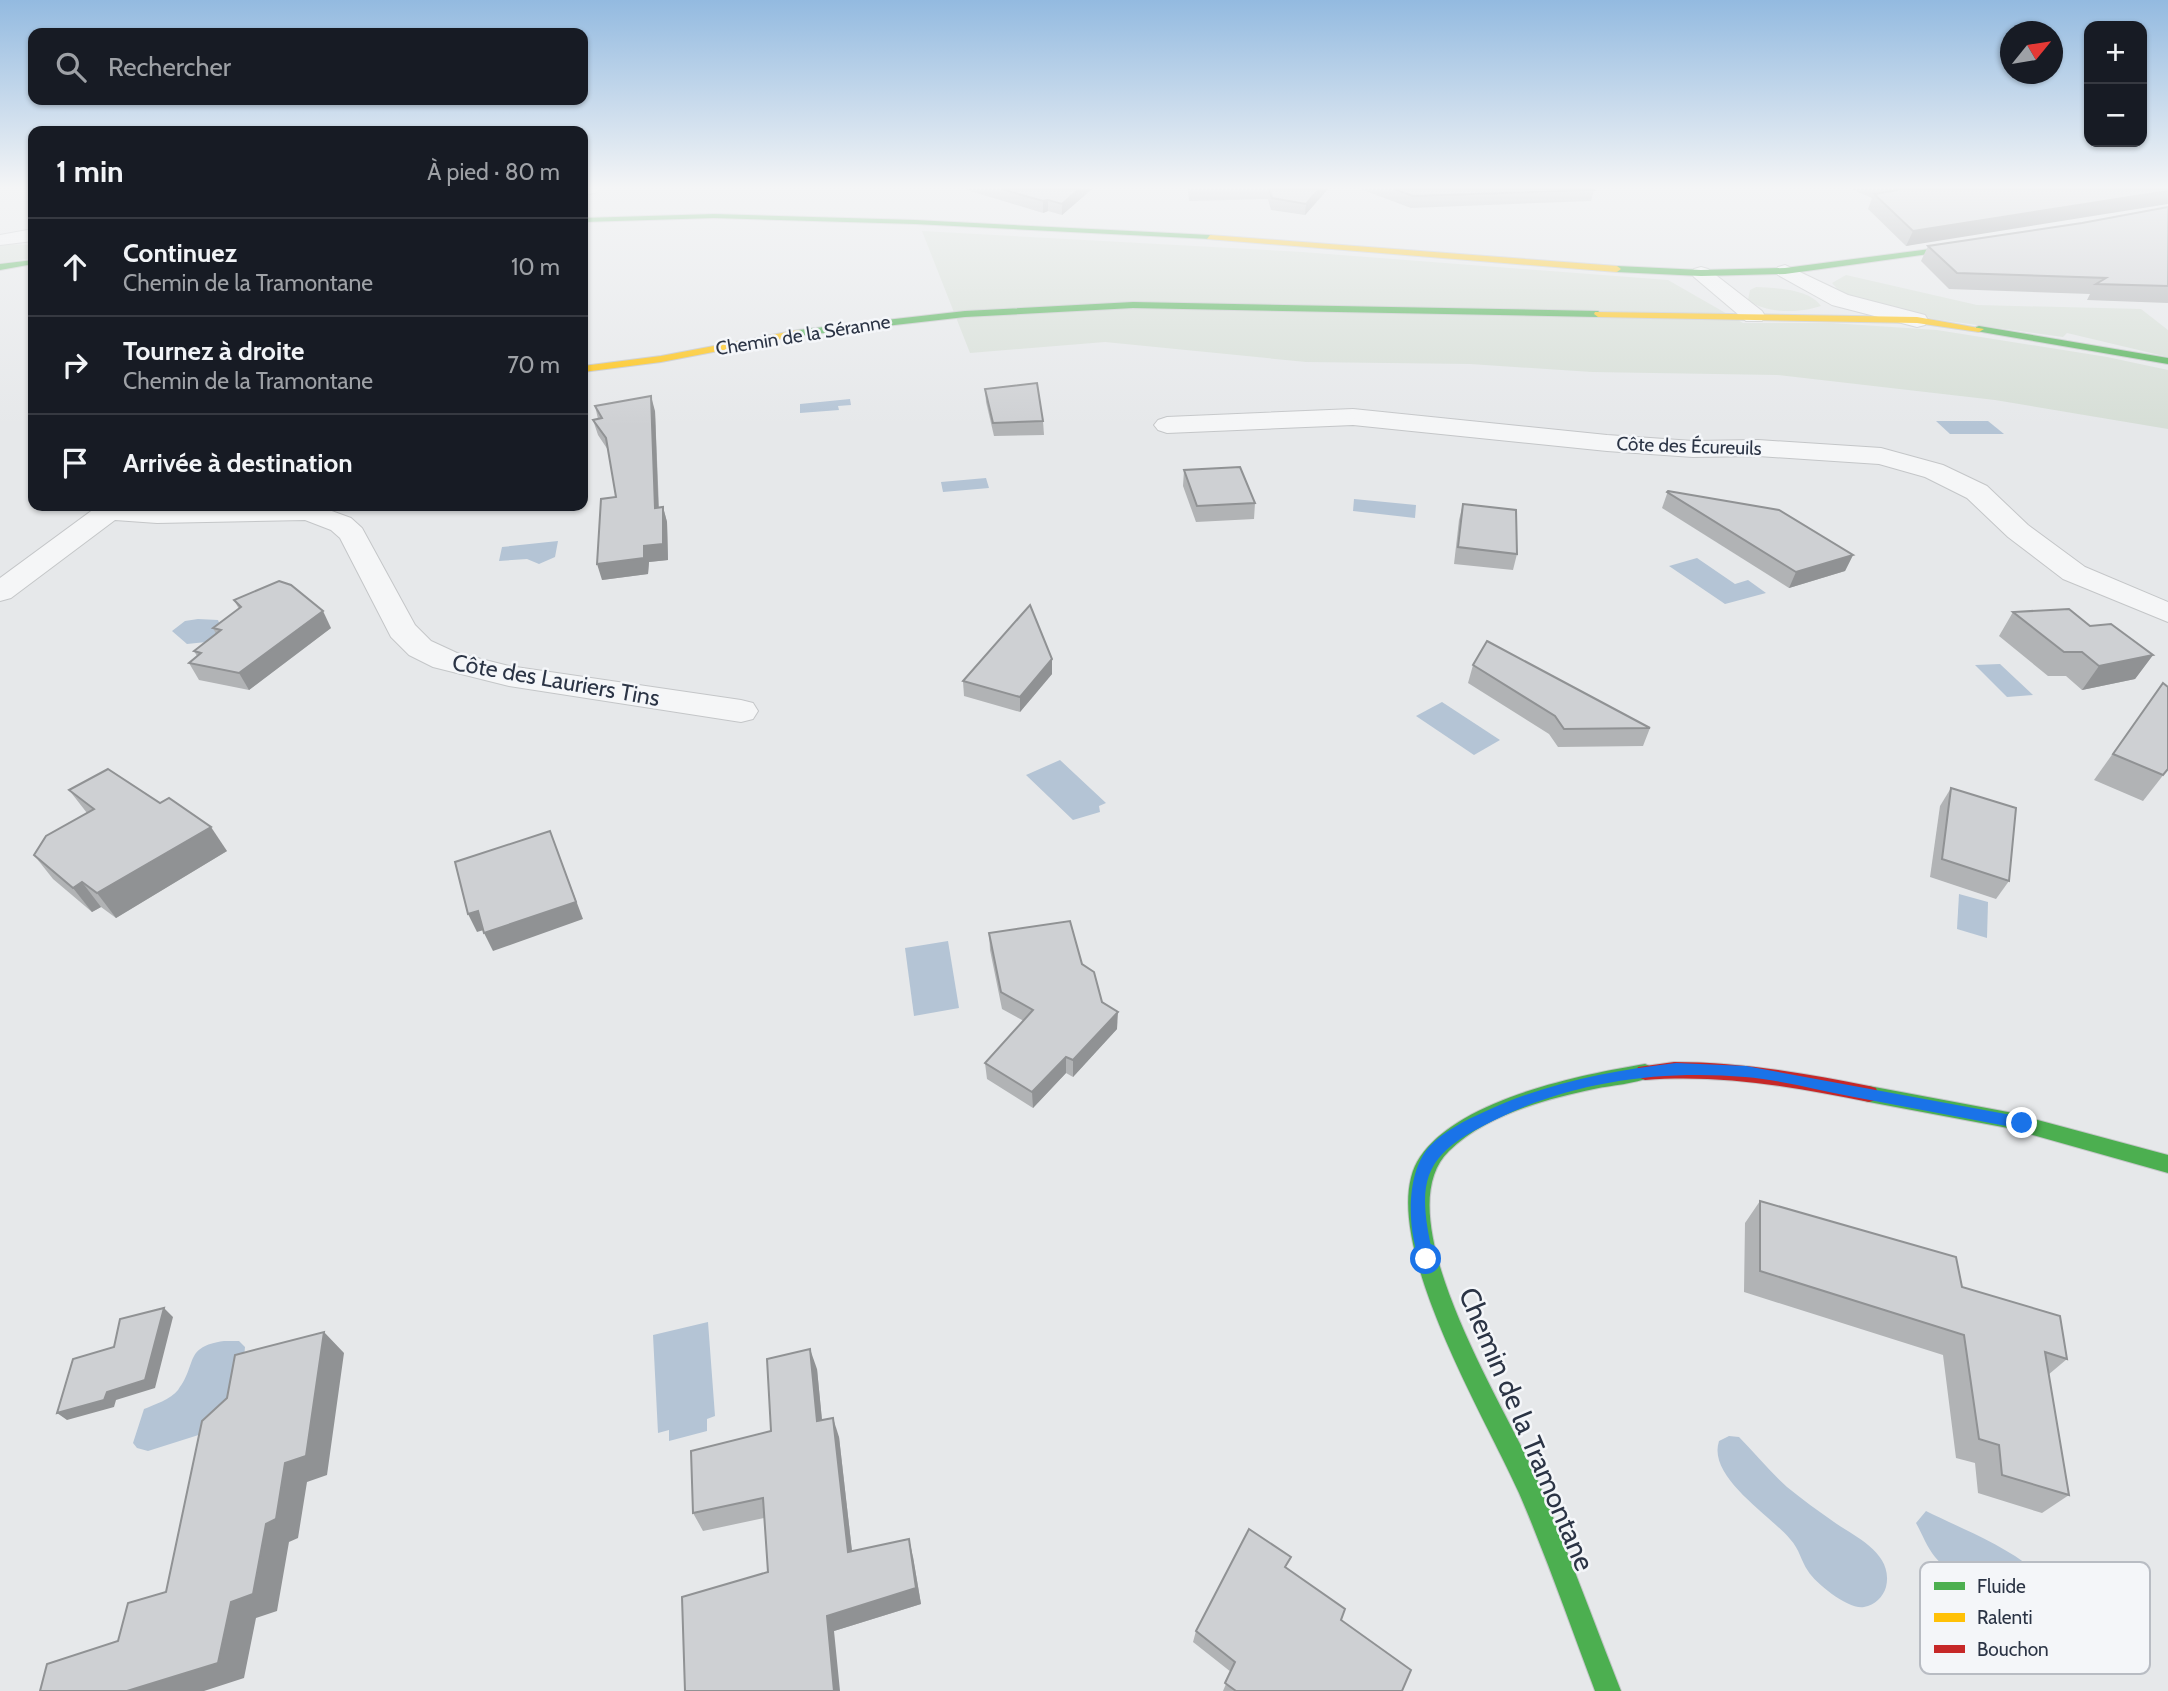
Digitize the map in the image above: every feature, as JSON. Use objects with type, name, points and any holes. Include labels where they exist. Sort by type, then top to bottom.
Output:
[{"type":"street","points":[[1602,268],[1701,273],[1808,268]]},
{"type":"street","points":[[1786,271],[1840,300],[1917,320]]},
{"type":"street","points":[[1701,273],[1754,316]]},
{"type":"street","name":"Chemin de la Séranne","points":[[588,368],[661,359],[824,328],[965,314],[1133,305],[1917,320],[2084,345],[2168,361]]},
{"type":"street","name":"Côte des Écureuils","points":[[1167,425],[1353,417],[1606,443],[1693,449],[1758,448],[1881,456],[1934,471],[1977,492],[2018,531],[2074,573],[2168,613]]},
{"type":"street","points":[[0,592],[108,511]]},
{"type":"street","name":"Côte des Lauriers Tins","points":[[131,511],[157,515],[308,512],[341,524],[352,534],[402,630],[420,648],[445,660],[509,676],[741,711]]},
{"type":"street","name":"Chemin de la Tramontane","points":[[1608,1691],[1517,1461],[1441,1298],[1426,1259],[1419,1226],[1418,1186],[1434,1151],[1467,1126],[1559,1088],[1615,1076],[1676,1069],[1746,1071],[2022,1123],[2168,1164]]},
{"type":"shaded area","points":[[937,268],[1510,268],[1668,280],[1743,323],[1831,323],[1937,330],[2107,357],[2168,370],[2168,429],[1995,400],[1777,375],[1592,372],[1470,364],[1306,362],[1105,342],[970,353]]},
{"type":"shaded area","points":[[1846,275],[1977,305],[2141,309],[2168,330],[2168,357],[2067,333],[2063,337],[1934,319],[1841,293],[1832,283]]},
{"type":"shaded area","points":[[1756,287],[1801,293],[1816,300],[1821,306],[1793,311],[1764,308],[1748,300],[1750,290]]},
{"type":"water","points":[[850,399],[851,405],[838,406],[839,410],[800,413],[800,404]]},
{"type":"water","points":[[1936,421],[1988,421],[2004,434],[1950,434]]},
{"type":"water","points":[[986,478],[989,488],[943,492],[941,482]]},
{"type":"water","points":[[1354,499],[1416,505],[1415,518],[1353,511]]},
{"type":"water","points":[[558,541],[555,557],[539,564],[527,559],[499,561],[502,547]]},
{"type":"water","points":[[1697,558],[1735,584],[1748,580],[1766,593],[1725,604],[1669,566]]},
{"type":"water","points":[[218,620],[220,625],[229,629],[206,642],[187,644],[172,631],[185,621]]},
{"type":"water","points":[[2000,664],[2033,695],[2007,697],[1975,665]]},
{"type":"water","points":[[1442,702],[1500,740],[1474,755],[1416,716]]},
{"type":"water","points":[[1060,760],[1106,803],[1099,806],[1100,812],[1073,820],[1026,775]]},
{"type":"water","points":[[1959,894],[1988,902],[1987,938],[1957,929]]},
{"type":"water","points":[[948,941],[959,1008],[914,1016],[905,948]]},
{"type":"water","points":[[708,1322],[715,1416],[707,1419],[707,1431],[669,1441],[669,1430],[658,1433],[653,1335]]},
{"type":"water","points":[[239,1341],[245,1347],[242,1380],[208,1432],[148,1451],[137,1448],[133,1443],[144,1409],[167,1399],[178,1390],[197,1352],[211,1344]]},
{"type":"water","points":[[1729,1436],[1739,1437],[1787,1487],[1879,1555],[1887,1575],[1886,1587],[1878,1600],[1858,1607],[1833,1595],[1812,1576],[1790,1539],[1742,1494],[1722,1468],[1718,1455],[1719,1441]]},
{"type":"water","points":[[1926,1511],[1989,1541],[2023,1562],[1940,1562],[1916,1523]]},
{"type":"building","points":[[1952,268],[2168,268],[2168,286],[2096,284],[2106,278],[1957,273]]},
{"type":"building","points":[[1037,383],[1043,421],[993,423],[985,389]]},
{"type":"building","points":[[651,396],[655,508],[663,507],[663,544],[644,546],[644,558],[597,564],[601,499],[616,497],[606,438],[593,420],[602,418],[595,406]]},
{"type":"building","points":[[1240,467],[1255,503],[1197,506],[1184,470]]},
{"type":"building","points":[[1668,491],[1779,510],[1853,555],[1796,572]]},
{"type":"building","points":[[1463,504],[1516,510],[1517,554],[1458,547]]},
{"type":"building","points":[[279,581],[291,585],[323,611],[239,673],[189,663],[201,653],[194,651],[221,630],[213,628],[241,607],[234,600]]},
{"type":"building","points":[[1030,605],[1052,659],[1020,697],[963,681]]},
{"type":"building","points":[[2069,609],[2090,626],[2111,624],[2153,655],[2099,666],[2082,652],[2064,652],[2013,612]]},
{"type":"building","points":[[1487,641],[1650,728],[1564,729],[1555,716],[1473,665]]},
{"type":"building","points":[[2163,683],[2168,687],[2168,769],[2163,775],[2113,754]]},
{"type":"building","points":[[108,769],[160,803],[169,798],[211,827],[97,893],[82,882],[73,888],[34,855],[46,836],[94,809],[69,790]]},
{"type":"building","points":[[1951,788],[2016,808],[2009,881],[1942,859]]},
{"type":"building","points":[[550,831],[576,902],[484,933],[478,911],[468,914],[455,862]]},
{"type":"building","points":[[1070,921],[1082,964],[1094,972],[1102,1002],[1118,1012],[1073,1060],[1066,1057],[1032,1092],[985,1063],[1033,1010],[1001,992],[989,933]]},
{"type":"building","points":[[1760,1201],[1956,1257],[1962,1287],[2060,1316],[2067,1359],[2045,1352],[2069,1495],[2002,1475],[1999,1445],[1979,1439],[1964,1335],[1760,1271]]},
{"type":"building","points":[[164,1308],[145,1380],[107,1392],[104,1400],[57,1413],[73,1359],[114,1347],[120,1319]]},
{"type":"building","points":[[324,1332],[306,1456],[285,1463],[276,1519],[266,1524],[253,1594],[231,1602],[218,1663],[127,1691],[40,1691],[47,1664],[118,1641],[128,1603],[166,1592],[202,1421],[227,1398],[235,1355]]},
{"type":"building","points":[[810,1349],[817,1421],[833,1418],[848,1552],[909,1539],[916,1588],[827,1616],[834,1691],[685,1691],[682,1597],[768,1572],[763,1498],[693,1513],[691,1451],[771,1431],[767,1359]]},
{"type":"building","points":[[1249,1529],[1291,1557],[1285,1567],[1345,1609],[1341,1620],[1411,1670],[1402,1691],[1236,1691],[1225,1683],[1235,1662],[1196,1631]]},
{"type":"traffic: fast","points":[[1617,269],[1701,273],[1808,268]]},
{"type":"traffic: fast","points":[[798,333],[965,314],[1133,305],[1598,314]]},
{"type":"traffic: fast","points":[[1979,329],[2168,361]]},
{"type":"traffic: fast","points":[[1608,1691],[1527,1484],[1471,1371],[1432,1278],[1421,1234],[1418,1195],[1426,1164],[1442,1145],[1465,1128],[1525,1100],[1590,1082],[1645,1072]]},
{"type":"traffic: fast","points":[[1869,1094],[2008,1120],[2168,1164]]},
{"type":"traffic: slow","points":[[1603,268],[1617,269]]},
{"type":"traffic: slow","points":[[1598,314],[1917,320],[1979,329]]},
{"type":"traffic: slow","points":[[588,368],[661,359],[798,333]]},
{"type":"traffic: jam","points":[[1645,1072],[1730,1071],[1869,1094]]},
{"type":"route","points":[[1426,1259],[1419,1226],[1418,1186],[1434,1151],[1467,1126],[1559,1088],[1615,1076],[1676,1069],[1746,1071],[2022,1123]]}]
